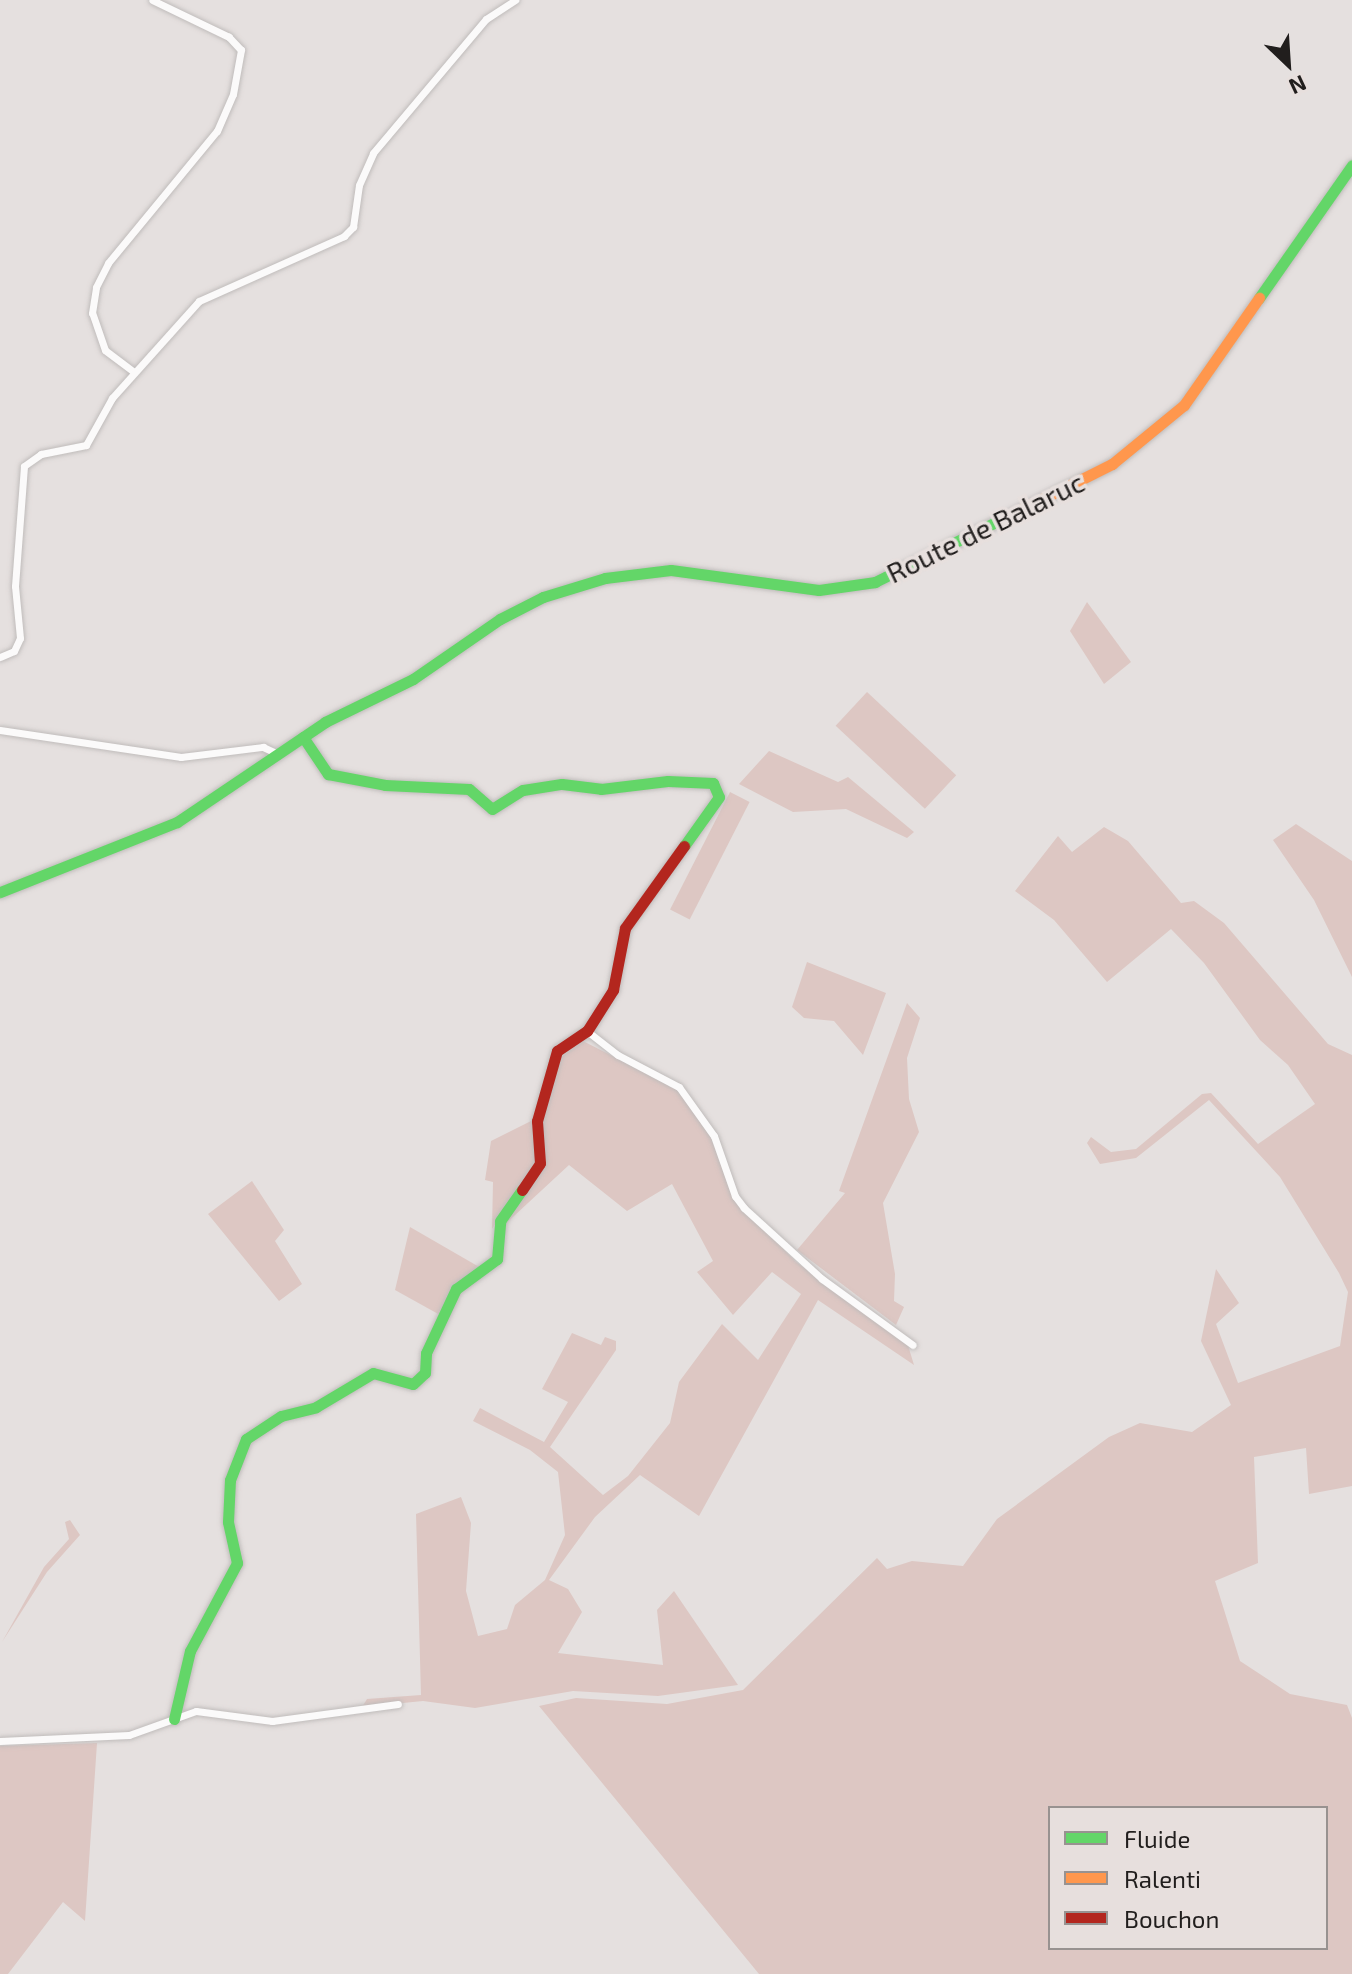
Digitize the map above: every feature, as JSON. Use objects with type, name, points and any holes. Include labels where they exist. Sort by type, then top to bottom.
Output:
[{"type":"street","points":[[134,372],[105,350],[92,313],[96,287],[108,263],[217,131],[233,94],[241,50],[229,37],[152,0]]},
{"type":"street","points":[[0,657],[14,651],[20,638],[15,586],[24,466],[41,454],[86,445],[112,398],[199,301],[280,269],[335,242],[353,227],[359,185],[373,153],[486,19],[515,0]]},
{"type":"street","name":"Route de Balaruc","points":[[0,892],[154,833],[303,737],[413,679],[517,609],[571,587],[671,570],[819,590],[875,582],[1112,464],[1184,405],[1352,165]]},
{"type":"street","points":[[0,730],[181,757],[263,747],[278,754]]},
{"type":"street","points":[[174,1719],[190,1651],[222,1601],[237,1563],[228,1522],[230,1480],[246,1439],[281,1416],[316,1407],[373,1373],[413,1384],[425,1373],[426,1353],[456,1289],[497,1259],[500,1221],[540,1163],[537,1121],[557,1051],[587,1031],[613,990],[625,928],[719,797],[713,783],[668,781],[601,789],[562,784],[523,790],[492,809],[469,789],[385,785],[328,774],[303,737]]},
{"type":"street","points":[[587,1031],[618,1055],[679,1087],[714,1136],[735,1196],[744,1208],[822,1279],[913,1345]]},
{"type":"street","points":[[0,1741],[129,1735],[196,1711],[307,1720],[398,1704]]},
{"type":"shaded area","points":[[1087,602],[1131,662],[1104,684],[1070,631]]},
{"type":"shaded area","points":[[867,692],[956,775],[925,809],[836,726]]},
{"type":"shaded area","points":[[769,751],[838,782],[848,777],[914,832],[907,838],[846,809],[793,812],[739,784]]},
{"type":"shaded area","points":[[730,792],[750,802],[690,920],[670,910]]},
{"type":"shaded area","points":[[1296,824],[1352,861],[1352,977],[1314,900],[1273,840]]},
{"type":"shaded area","points":[[1104,827],[1128,841],[1181,903],[1194,901],[1224,923],[1328,1044],[1352,1055],[1352,1486],[1309,1494],[1306,1448],[1254,1457],[1258,1563],[1215,1581],[1240,1661],[1290,1694],[1347,1705],[1352,1718],[1352,1974],[759,1974],[539,1706],[576,1698],[667,1704],[743,1690],[877,1558],[887,1569],[912,1561],[963,1566],[997,1519],[1109,1437],[1140,1423],[1192,1432],[1231,1405],[1201,1341],[1216,1269],[1239,1303],[1216,1324],[1238,1383],[1340,1346],[1348,1292],[1339,1273],[1280,1177],[1209,1100],[1136,1158],[1100,1164],[1087,1143],[1091,1137],[1111,1152],[1136,1149],[1202,1094],[1211,1093],[1258,1144],[1315,1104],[1288,1065],[1260,1040],[1204,963],[1171,929],[1107,982],[1054,920],[1015,891],[1058,836],[1072,852]]},
{"type":"shaded area","points":[[807,962],[886,993],[863,1055],[834,1021],[804,1018],[792,1007]]},
{"type":"shaded area","points":[[907,1003],[920,1018],[907,1058],[909,1099],[919,1132],[883,1203],[895,1274],[894,1301],[904,1307],[896,1325],[797,1250],[845,1193],[839,1191]]},
{"type":"shaded area","points":[[583,1041],[677,1089],[710,1135],[732,1196],[796,1262],[907,1342],[914,1365],[818,1300],[699,1516],[640,1475],[595,1517],[549,1580],[568,1589],[582,1612],[558,1653],[663,1665],[657,1610],[674,1591],[738,1685],[658,1696],[573,1691],[475,1708],[423,1701],[362,1707],[367,1699],[421,1695],[416,1514],[461,1497],[471,1523],[466,1591],[478,1636],[507,1629],[515,1605],[545,1580],[565,1535],[558,1472],[530,1450],[473,1421],[480,1408],[544,1442],[568,1402],[542,1389],[572,1333],[601,1345],[605,1337],[616,1341],[616,1350],[550,1447],[603,1495],[628,1476],[670,1423],[679,1382],[722,1324],[758,1360],[801,1294],[772,1272],[733,1315],[697,1272],[713,1261],[672,1184],[627,1211],[569,1165],[501,1228],[542,1166],[539,1120],[557,1060]]},
{"type":"shaded area","points":[[533,1120],[539,1157],[492,1229],[493,1182],[485,1180],[491,1141]]},
{"type":"shaded area","points":[[252,1181],[284,1230],[275,1241],[302,1284],[279,1301],[208,1214]]},
{"type":"shaded area","points":[[410,1227],[481,1268],[440,1315],[395,1290]]},
{"type":"shaded area","points":[[70,1520],[80,1535],[47,1572],[2,1642],[44,1567],[69,1539],[65,1522]]},
{"type":"shaded area","points":[[97,1743],[85,1921],[63,1902],[8,1974],[0,1974],[0,1746]]},
{"type":"traffic: fast","points":[[1259,298],[1352,165]]},
{"type":"traffic: fast","points":[[0,892],[177,822],[325,722],[413,679],[500,619],[543,597],[605,578],[671,570],[819,590],[875,582],[1014,513]]},
{"type":"traffic: fast","points":[[303,737],[328,774],[385,785],[469,789],[492,809],[523,790],[562,784],[601,789],[668,781],[713,783],[719,797],[684,846]]},
{"type":"traffic: fast","points":[[174,1719],[190,1651],[237,1563],[228,1522],[230,1480],[246,1439],[281,1416],[316,1407],[373,1373],[413,1384],[425,1373],[426,1353],[456,1289],[497,1259],[500,1221],[522,1190]]},
{"type":"traffic: slow","points":[[1014,513],[1112,464],[1184,405],[1259,298]]},
{"type":"traffic: jam","points":[[522,1190],[540,1163],[537,1121],[557,1051],[587,1031],[613,990],[625,928],[684,846]]}]
